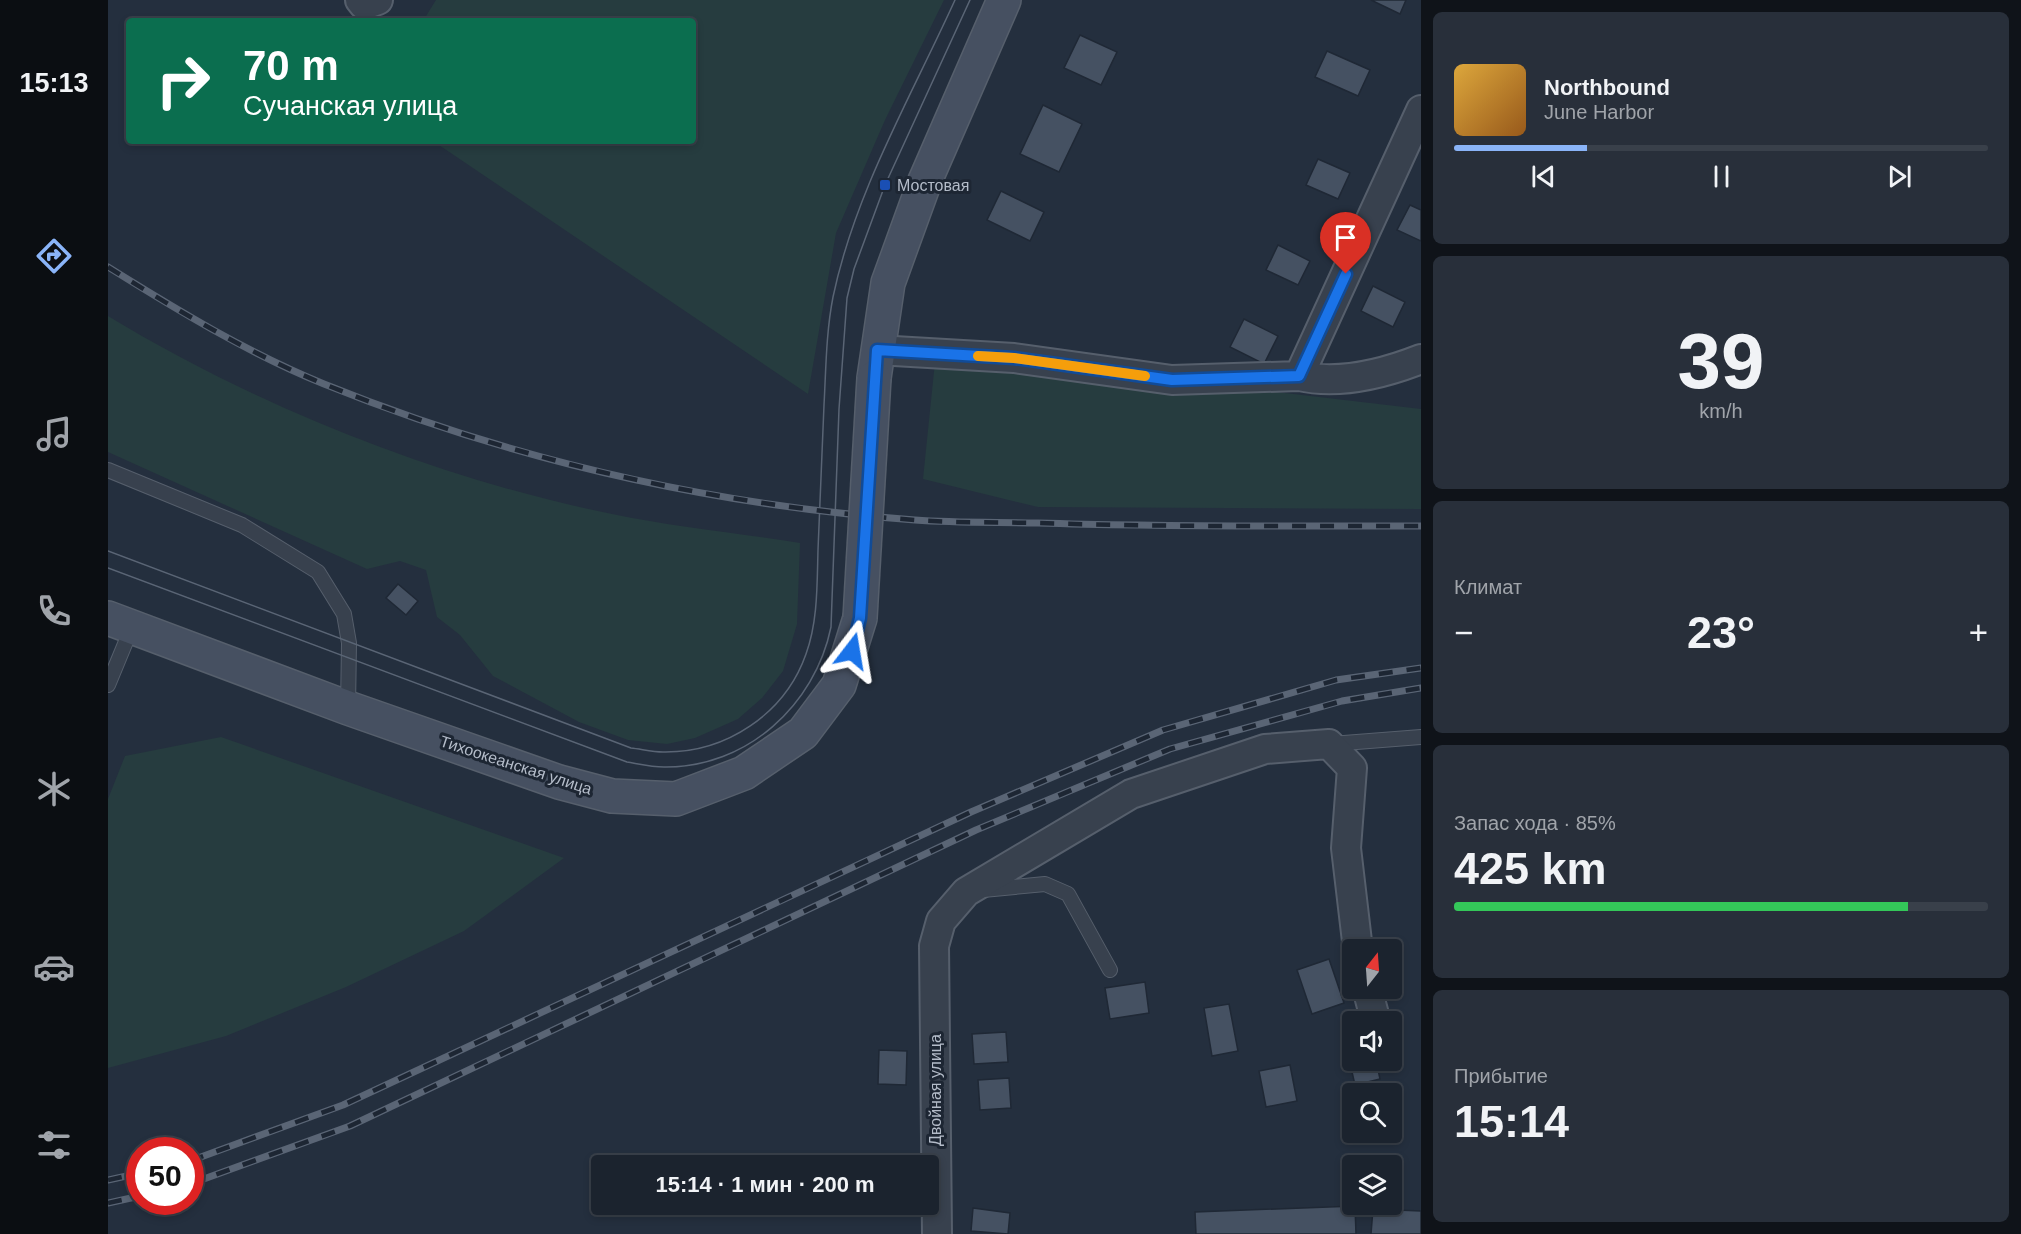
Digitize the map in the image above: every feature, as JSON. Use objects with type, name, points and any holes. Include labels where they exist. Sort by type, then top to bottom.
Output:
[{"type":"main road","name":"Тихоокеанская улица","points":[[120,622],[348,708],[559,782],[612,796],[676,799],[744,773],[803,734],[839,685],[860,618],[876,364],[888,283],[925,181],[1004,0]]},
{"type":"street","points":[[1299,376],[1421,110]]},
{"type":"street","points":[[876,364],[1014,358],[1172,380],[1299,376],[1320,380],[1390,372],[1421,358]]},
{"type":"street","points":[[966,891],[1131,794],[1265,749],[1329,744],[1352,768],[1346,848],[1357,939]]},
{"type":"street","name":"Двойная улица","points":[[937,1234],[934,945],[941,921],[966,891]]},
{"type":"lane","points":[[108,470],[242,525],[318,572],[344,614],[349,643],[348,708]]},
{"type":"lane","points":[[108,685],[120,622]]},
{"type":"lane","points":[[1329,744],[1421,737]]},
{"type":"lane","points":[[966,891],[1045,884],[1068,894],[1110,970]]},
{"type":"green space","points":[[436,0],[944,0],[885,120],[836,233],[808,394],[437,144],[696,144],[696,18],[425,18]]},
{"type":"green space","points":[[108,316],[226,380],[288,409],[416,460],[547,499],[635,519],[800,543],[797,624],[783,671],[762,698],[738,719],[695,738],[667,744],[628,740],[579,722],[493,676],[460,635],[437,617],[426,570],[400,561],[367,569],[108,452]]},
{"type":"green space","points":[[936,352],[1421,409],[1421,509],[1038,507],[923,479]]},
{"type":"green space","points":[[221,737],[564,858],[464,931],[346,987],[226,1036],[108,1068],[108,799],[125,756]]},
{"type":"building","points":[[1371,0],[1406,0],[1400,14]]},
{"type":"building","points":[[1080,35],[1117,52],[1101,85],[1064,68]]},
{"type":"building","points":[[1327,51],[1370,70],[1358,96],[1315,77]]},
{"type":"building","points":[[1043,105],[1082,124],[1059,172],[1020,154]]},
{"type":"building","points":[[1318,159],[1350,173],[1338,199],[1306,185]]},
{"type":"building","points":[[1001,191],[1044,212],[1030,241],[987,220]]},
{"type":"building","points":[[1410,205],[1421,210],[1421,241],[1397,230]]},
{"type":"building","points":[[1278,245],[1310,261],[1298,285],[1266,270]]},
{"type":"building","points":[[1373,286],[1405,302],[1393,327],[1361,311]]},
{"type":"building","points":[[1244,319],[1278,336],[1264,364],[1230,347]]},
{"type":"building","points":[[398,584],[418,601],[406,615],[386,598]]},
{"type":"building","points":[[1329,959],[1344,1003],[1312,1014],[1297,970]]},
{"type":"building","points":[[1145,982],[1149,1013],[1110,1019],[1105,988]]},
{"type":"building","points":[[1229,1004],[1238,1051],[1212,1056],[1204,1008]]},
{"type":"building","points":[[1006,1032],[1008,1062],[974,1064],[972,1034]]},
{"type":"building","points":[[879,1050],[907,1051],[906,1085],[878,1084]]},
{"type":"building","points":[[1290,1065],[1297,1101],[1266,1107],[1259,1071]]},
{"type":"building","points":[[1352,1071],[1378,1071],[1380,1079],[1355,1083]]},
{"type":"building","points":[[1009,1078],[1011,1108],[980,1110],[978,1080]]},
{"type":"building","points":[[1342,1206],[1342,1215],[1355,1215],[1356,1234],[1196,1234],[1195,1212]]},
{"type":"building","points":[[973,1208],[1010,1213],[1008,1234],[971,1231]]},
{"type":"building","points":[[1402,1210],[1421,1211],[1421,1234],[1371,1234],[1373,1215],[1402,1215]]},
{"type":"tram line","points":[[108,551],[631,748],[659,752],[686,751],[709,746],[750,726],[784,695],[806,654],[813,629],[817,589],[828,338],[833,297],[843,258],[870,182],[955,0]]},
{"type":"tram line","points":[[108,568],[627,762],[659,767],[694,764],[723,757],[749,744],[773,727],[793,706],[810,682],[823,655],[831,627],[839,409],[847,298],[854,269],[885,185],[970,0]]},
{"type":"railway","points":[[108,267],[240,345],[324,384],[467,435],[614,475],[689,490],[839,513],[930,521],[1182,526],[1421,526]]},
{"type":"railway","points":[[204,1156],[343,1105],[971,812],[1163,730],[1336,680],[1421,668]]},
{"type":"railway","points":[[204,1179],[350,1126],[976,830],[1170,749],[1342,701],[1421,688]]},
{"type":"railway","points":[[108,1180],[126,1176]]},
{"type":"railway","points":[[108,1203],[126,1199]]},
{"type":"slow traffic","points":[[978,356],[1014,358],[1145,376]]},
{"type":"place","name":"Мостовая","points":[[885,185]]},
{"type":"route","points":[[852,651],[860,618],[877,350],[1014,358],[1172,380],[1299,376],[1346,274]]}]
